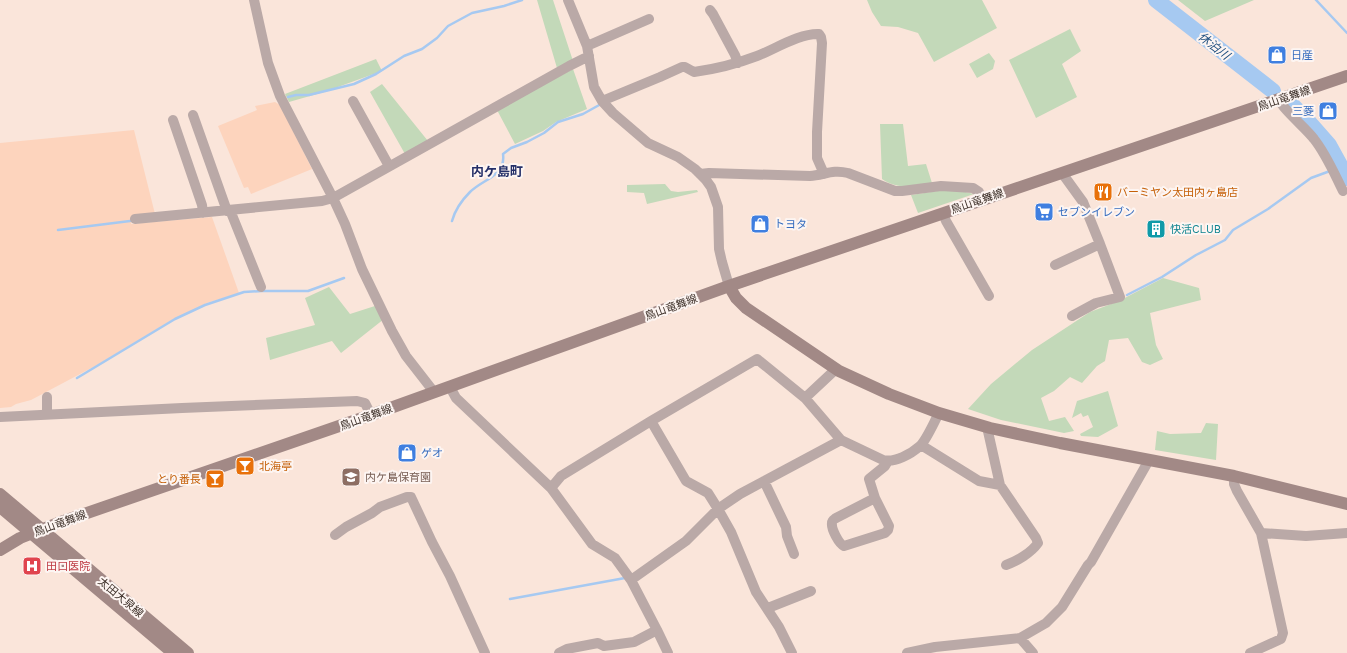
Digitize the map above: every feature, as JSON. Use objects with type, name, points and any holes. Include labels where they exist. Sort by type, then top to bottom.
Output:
[{"type":"main road","name":"鳥山竜舞線","points":[[0,550],[20,538],[68,519],[371,415],[730,286],[1347,76]]},
{"type":"main road","points":[[730,286],[736,298],[746,308],[836,369],[889,394],[939,413],[987,427],[1234,476],[1347,504]]},
{"type":"main road","name":"太田大泉線","points":[[0,494],[37,532],[173,653]]},
{"type":"main road","name":"太田大泉線","points":[[0,507],[37,532],[188,653]]},
{"type":"street","points":[[254,0],[268,63],[280,96],[333,198],[345,224],[362,269],[392,331],[406,356],[434,392]]},
{"type":"street","points":[[568,0],[587,46],[590,56],[594,87],[602,101],[613,114],[648,143],[686,162],[709,184],[717,201],[719,217],[719,249],[730,286]]},
{"type":"street","points":[[710,10],[732,48],[738,63]]},
{"type":"street","points":[[587,46],[649,19]]},
{"type":"street","points":[[602,101],[682,67],[694,72],[718,69],[738,63],[805,36],[819,34],[821,37],[817,158],[824,174]]},
{"type":"street","points":[[135,220],[322,201],[333,198],[569,66],[590,56]]},
{"type":"street","points":[[1279,99],[1283,107],[1306,128],[1323,151],[1343,191]]},
{"type":"street","points":[[353,101],[389,166]]},
{"type":"street","points":[[193,115],[229,211],[261,287]]},
{"type":"street","points":[[173,120],[202,205],[203,213]]},
{"type":"street","points":[[700,174],[810,176],[839,171],[848,172],[895,191],[934,187],[973,188],[979,192],[982,200]]},
{"type":"street","points":[[1062,173],[1083,202],[1120,296],[1096,303],[1072,316]]},
{"type":"street","points":[[943,213],[946,221],[989,296]]},
{"type":"street","points":[[1055,265],[1100,244]]},
{"type":"street","points":[[551,488],[560,476],[757,359],[805,398],[840,440],[888,461],[901,457],[921,445],[939,413]]},
{"type":"street","points":[[805,398],[836,369]]},
{"type":"street","points":[[450,387],[456,398],[551,488],[592,544],[615,558],[631,580],[668,653]]},
{"type":"street","points":[[46,414],[47,397]]},
{"type":"street","points":[[0,417],[357,401],[365,403],[371,415]]},
{"type":"street","points":[[651,421],[686,481],[708,493],[718,509],[731,532],[756,592],[780,627],[792,653]]},
{"type":"street","points":[[987,427],[1000,485],[1038,543],[1035,548],[1015,562],[1006,564]]},
{"type":"street","points":[[631,580],[686,541],[718,509],[740,494],[840,440]]},
{"type":"street","points":[[921,445],[980,481],[1000,485]]},
{"type":"street","points":[[907,653],[1020,638],[1046,623],[1062,607],[1091,562],[1150,460]]},
{"type":"street","points":[[875,498],[832,521],[831,525],[841,545],[844,546],[885,533],[888,530],[889,526],[875,498],[869,479],[885,466],[888,461]]},
{"type":"street","points":[[1234,476],[1234,484],[1237,491],[1261,533],[1283,633],[1281,639],[1250,653]]},
{"type":"street","points":[[764,481],[786,527],[787,536],[794,554]]},
{"type":"street","points":[[335,535],[346,527],[372,514],[380,507],[410,497],[450,576],[485,653]]},
{"type":"street","points":[[1261,533],[1306,536],[1347,533]]},
{"type":"street","points":[[768,608],[811,591]]},
{"type":"street","points":[[559,653],[567,649],[598,643],[604,646],[634,642],[657,630]]},
{"type":"street","points":[[1020,638],[1023,644],[1033,653]]},
{"type":"shaded area","points":[[275,102],[280,105],[312,169],[251,194],[248,187],[244,188],[218,126],[257,110],[255,106]]},
{"type":"shaded area","points":[[134,130],[155,214],[131,217],[131,224],[212,217],[239,293],[207,303],[170,321],[97,365],[31,400],[11,407],[0,408],[0,143]]},
{"type":"green space","points":[[537,0],[553,0],[573,61],[557,68]]},
{"type":"green space","points":[[867,0],[982,0],[997,28],[934,62],[918,33],[898,27],[881,26],[872,12]]},
{"type":"green space","points":[[1178,0],[1254,0],[1205,21]]},
{"type":"green space","points":[[1070,29],[1081,51],[1062,64],[1077,97],[1036,118],[1009,60]]},
{"type":"green space","points":[[989,53],[995,61],[993,69],[977,78],[969,64]]},
{"type":"green space","points":[[376,59],[382,71],[324,92],[289,102],[285,94]]},
{"type":"green space","points":[[573,69],[587,109],[556,122],[543,131],[515,144],[497,110]]},
{"type":"green space","points":[[382,84],[428,141],[405,154],[370,92]]},
{"type":"green space","points":[[880,124],[903,124],[908,166],[926,164],[932,183],[900,186],[894,185],[882,179]]},
{"type":"green space","points":[[665,184],[671,191],[678,192],[697,190],[698,192],[647,204],[644,193],[627,192],[627,185]]},
{"type":"green space","points":[[944,190],[961,191],[974,194],[918,213],[911,195]]},
{"type":"green space","points":[[1163,278],[1199,288],[1201,300],[1150,313],[1156,345],[1163,359],[1150,365],[1142,362],[1128,338],[1109,340],[1105,361],[1097,366],[1082,383],[1070,377],[1054,391],[1041,398],[1049,421],[1065,417],[1074,431],[1064,433],[1001,420],[968,409],[991,384],[1032,350],[1090,312],[1119,301]]},
{"type":"green space","points":[[329,287],[350,314],[378,305],[384,319],[341,353],[332,341],[270,360],[266,338],[315,325],[305,298]]},
{"type":"green space","points":[[1108,391],[1118,426],[1098,437],[1081,436],[1080,434],[1093,427],[1088,415],[1083,417],[1081,413],[1072,418],[1077,401]]},
{"type":"green space","points":[[1206,423],[1218,424],[1216,460],[1155,450],[1157,431],[1170,434],[1201,433]]},
{"type":"waterway","points":[[288,97],[296,95],[309,95],[354,84],[376,74],[404,56],[422,49],[437,38],[448,26],[472,13],[504,6],[522,0]]},
{"type":"waterway","name":"休泊川","points":[[1156,0],[1273,91]]},
{"type":"waterway","points":[[1316,0],[1347,33]]},
{"type":"waterway","points":[[452,221],[457,209],[467,195],[497,172],[501,167],[503,154],[511,148],[544,133],[558,122],[583,114],[601,104]]},
{"type":"waterway","name":"休泊川","points":[[1293,106],[1329,145],[1347,178]]},
{"type":"waterway","points":[[1127,295],[1162,277],[1196,255],[1225,240],[1233,230],[1268,209],[1311,178],[1330,171]]},
{"type":"waterway","points":[[58,230],[130,221]]},
{"type":"waterway","points":[[77,378],[175,319],[205,305],[244,292],[308,291],[344,278]]},
{"type":"waterway","points":[[510,599],[625,578]]},
{"type":"place","name":"日産","points":[[1277,55]]},
{"type":"place","name":"三菱","points":[[1328,111]]},
{"type":"place","name":"バーミヤン太田内ヶ島店","points":[[1103,192]]},
{"type":"place","name":"セブンイレブン","points":[[1044,212]]},
{"type":"place","name":"トヨタ","points":[[760,224]]},
{"type":"place","name":"快活CLUB","points":[[1156,229]]},
{"type":"place","name":"ゲオ","points":[[407,453]]},
{"type":"place","name":"北海亭","points":[[245,466]]},
{"type":"place","name":"内ケ島保育園","points":[[351,477]]},
{"type":"place","name":"とり番長","points":[[215,479]]},
{"type":"place","name":"田口医院","points":[[32,566]]},
{"type":"district","name":"内ケ島町","points":[[497,171]]}]
